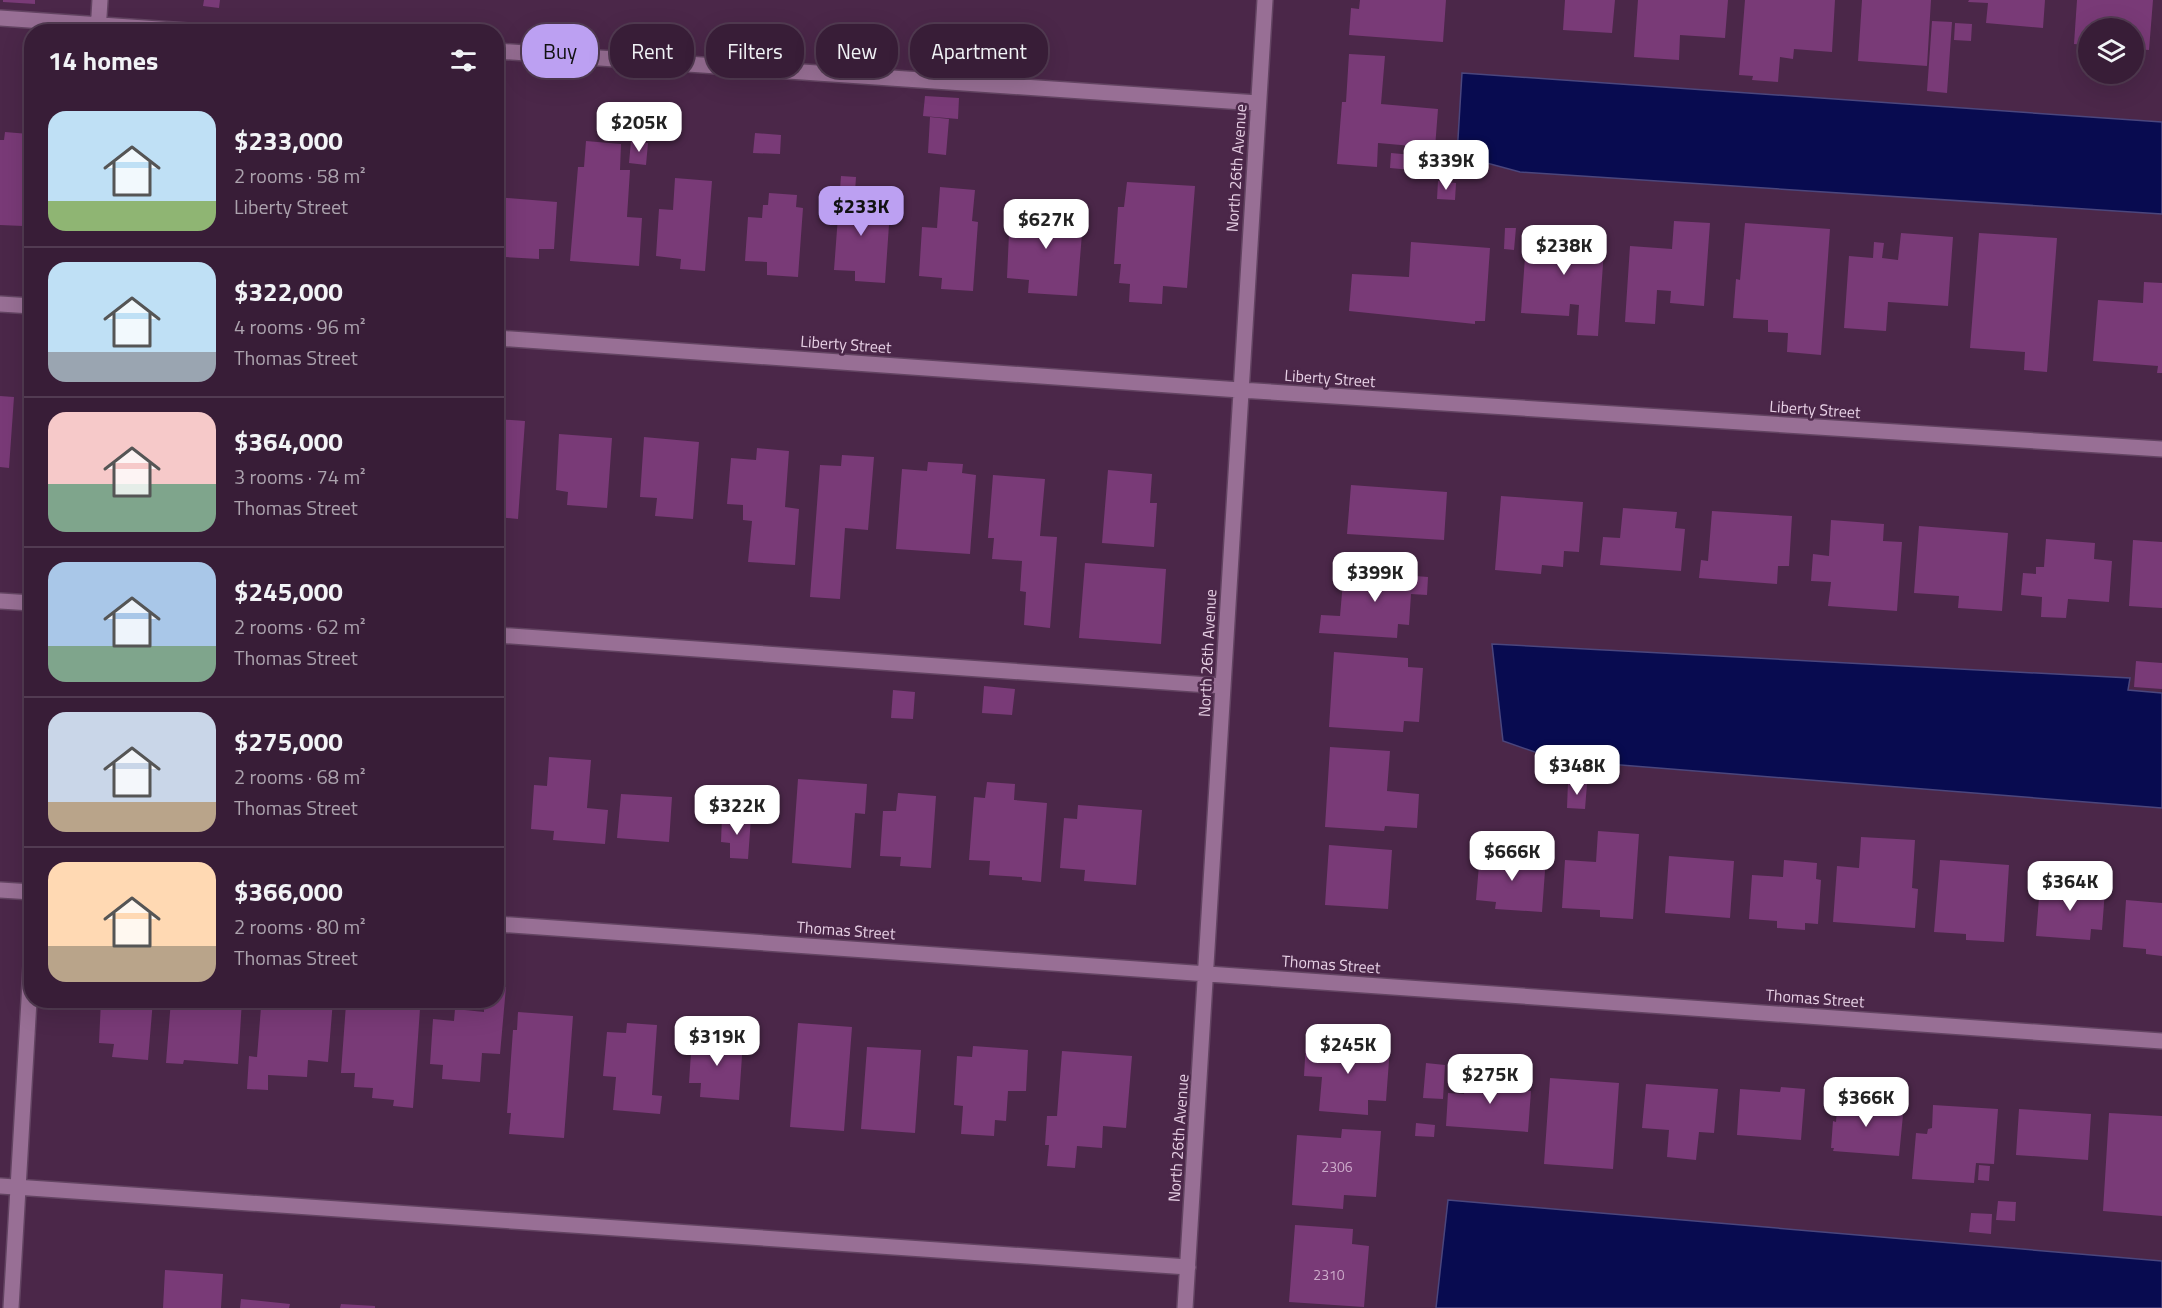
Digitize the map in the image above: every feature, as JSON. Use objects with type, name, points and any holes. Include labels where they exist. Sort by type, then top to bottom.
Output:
[{"type":"street","points":[[98,24],[100,0]]},
{"type":"street","name":"North 26th Avenue","points":[[1185,1308],[1265,0]]},
{"type":"street","points":[[0,18],[59,24]]},
{"type":"street","points":[[504,52],[1258,103]]},
{"type":"street","points":[[0,304],[24,306]]},
{"type":"street","name":"Liberty Street","points":[[504,339],[1240,390],[2162,449]]},
{"type":"street","points":[[0,601],[24,602]]},
{"type":"street","points":[[504,636],[1223,686]]},
{"type":"street","points":[[0,890],[24,892]]},
{"type":"street","name":"Thomas Street","points":[[504,925],[2162,1041]]},
{"type":"street","points":[[11,1308],[29,1008]]},
{"type":"street","points":[[0,1186],[1188,1267]]},
{"type":"shaded area","points":[[1462,73],[2162,122],[2162,214],[1520,172],[1457,155]]},
{"type":"shaded area","points":[[1492,644],[2130,678],[2128,690],[2162,693],[2162,808],[1558,760],[1503,741]]},
{"type":"shaded area","points":[[1448,1200],[2162,1261],[2162,1308],[1436,1308]]},
{"type":"building","points":[[3,0],[35,0],[35,4],[3,2]]},
{"type":"building","points":[[204,0],[220,0],[219,8],[203,6]]},
{"type":"building","points":[[1360,0],[1446,0],[1443,42],[1349,35],[1351,8],[1359,9]]},
{"type":"building","points":[[1565,0],[1615,0],[1612,33],[1563,30]]},
{"type":"building","points":[[1638,0],[1728,0],[1725,38],[1680,35],[1679,60],[1634,57]]},
{"type":"building","points":[[1745,0],[1835,0],[1832,52],[1794,49],[1793,59],[1780,57],[1778,82],[1752,80],[1753,76],[1739,75]]},
{"type":"building","points":[[1862,0],[1931,0],[1927,66],[1858,61]]},
{"type":"building","points":[[1969,0],[2045,0],[2043,28],[1986,23],[1988,3],[1968,2]]},
{"type":"building","points":[[2077,0],[2153,0],[2149,50],[2144,50],[2144,18],[2078,18],[2078,44],[2074,44]]},
{"type":"building","points":[[1932,21],[1952,22],[1947,93],[1927,91]]},
{"type":"building","points":[[1955,23],[1972,24],[1971,41],[1954,40]]},
{"type":"building","points":[[1349,54],[1385,56],[1381,104],[1438,109],[1435,148],[1378,143],[1377,167],[1337,164],[1342,102],[1346,102]]},
{"type":"building","points":[[925,96],[959,98],[958,119],[923,116]]},
{"type":"building","points":[[930,117],[949,119],[946,155],[928,153]]},
{"type":"building","points":[[5,132],[24,134],[23,226],[0,225],[0,140],[4,140]]},
{"type":"building","points":[[755,133],[781,135],[780,154],[753,153]]},
{"type":"building","points":[[586,141],[621,144],[620,170],[630,170],[627,217],[642,218],[639,266],[570,261],[578,167],[584,167]]},
{"type":"building","points":[[631,141],[648,143],[646,165],[629,163]]},
{"type":"building","points":[[1391,153],[1434,157],[1433,172],[1390,168]]},
{"type":"building","points":[[841,176],[856,177],[854,207],[890,210],[885,283],[855,281],[855,271],[834,270]]},
{"type":"building","points":[[675,178],[712,181],[705,271],[680,269],[681,259],[656,256],[659,209],[673,210]]},
{"type":"building","points":[[1438,181],[1456,183],[1455,200],[1437,199]]},
{"type":"building","points":[[1127,182],[1195,186],[1187,288],[1163,286],[1162,304],[1129,302],[1130,284],[1119,283],[1121,264],[1114,264],[1118,207],[1124,207]]},
{"type":"building","points":[[940,187],[975,190],[972,221],[978,222],[973,291],[941,289],[942,278],[919,276],[922,227],[937,228]]},
{"type":"building","points":[[769,193],[797,195],[796,207],[803,208],[798,277],[767,275],[767,262],[745,261],[748,217],[762,218],[763,205],[768,205]]},
{"type":"building","points":[[504,198],[557,202],[554,249],[539,249],[539,259],[505,257]]},
{"type":"building","points":[[1025,199],[1063,201],[1062,220],[1083,221],[1077,296],[1028,293],[1029,280],[1007,278],[1009,233],[1022,234]]},
{"type":"building","points":[[1674,221],[1710,223],[1704,306],[1670,303],[1671,291],[1657,290],[1655,324],[1625,322],[1630,246],[1672,249]]},
{"type":"building","points":[[1745,223],[1830,229],[1821,355],[1787,352],[1788,333],[1768,332],[1768,320],[1733,318],[1736,279],[1740,280]]},
{"type":"building","points":[[1505,228],[1516,228],[1514,250],[1504,249]]},
{"type":"building","points":[[1527,229],[1605,235],[1598,336],[1577,335],[1579,305],[1570,304],[1569,316],[1521,313]]},
{"type":"building","points":[[1901,233],[1953,237],[1948,306],[1888,302],[1886,331],[1844,328],[1849,256],[1873,258],[1874,242],[1884,243],[1882,258],[1898,260]]},
{"type":"building","points":[[1979,233],[2057,238],[2047,372],[2024,370],[2025,352],[1970,348]]},
{"type":"building","points":[[1411,242],[1490,248],[1485,321],[1475,321],[1475,324],[1349,311],[1352,274],[1409,277]]},
{"type":"building","points":[[2144,282],[2162,283],[2162,373],[2157,373],[2158,366],[2093,361],[2098,300],[2143,303]]},
{"type":"building","points":[[0,396],[14,397],[9,468],[0,467]]},
{"type":"building","points":[[504,420],[525,421],[518,519],[504,518]]},
{"type":"building","points":[[559,434],[612,438],[607,508],[567,505],[568,492],[556,490]]},
{"type":"building","points":[[644,437],[699,442],[693,519],[655,516],[657,498],[640,497]]},
{"type":"building","points":[[757,448],[789,451],[785,507],[799,509],[795,565],[748,562],[752,521],[743,520],[743,505],[727,504],[731,458],[756,460]]},
{"type":"building","points":[[842,455],[874,457],[868,530],[845,528],[840,599],[810,597],[820,465],[841,466]]},
{"type":"building","points":[[928,462],[963,464],[962,473],[976,475],[970,554],[896,549],[902,469],[927,471]]},
{"type":"building","points":[[1108,470],[1152,474],[1150,503],[1157,503],[1154,547],[1102,543]]},
{"type":"building","points":[[993,475],[1045,479],[1040,536],[1057,537],[1050,628],[1024,625],[1026,592],[1020,591],[1022,561],[992,559],[994,538],[988,538]]},
{"type":"building","points":[[1351,485],[1447,492],[1444,540],[1347,534]]},
{"type":"building","points":[[1501,496],[1583,502],[1579,552],[1564,551],[1563,567],[1542,565],[1541,574],[1495,570]]},
{"type":"building","points":[[1623,508],[1677,512],[1675,528],[1685,529],[1681,571],[1600,565],[1603,537],[1620,538]]},
{"type":"building","points":[[1712,511],[1792,516],[1789,566],[1778,566],[1777,584],[1699,578],[1701,560],[1708,561]]},
{"type":"building","points":[[1831,520],[1884,524],[1883,541],[1902,542],[1897,611],[1828,606],[1831,582],[1811,581],[1813,554],[1829,556]]},
{"type":"building","points":[[1919,526],[2008,533],[2002,611],[1958,608],[1959,596],[1914,593]]},
{"type":"building","points":[[2046,539],[2095,543],[2094,559],[2112,561],[2109,602],[2068,599],[2066,618],[2041,617],[2042,597],[2021,595],[2023,573],[2036,574],[2036,567],[2044,567]]},
{"type":"building","points":[[2133,540],[2162,542],[2162,608],[2129,606]]},
{"type":"building","points":[[1085,563],[1166,569],[1161,644],[1079,638]]},
{"type":"building","points":[[1367,565],[1403,568],[1402,575],[1428,577],[1427,595],[1411,594],[1409,625],[1398,624],[1397,638],[1319,633],[1321,615],[1340,616],[1344,570],[1367,572]]},
{"type":"building","points":[[1334,652],[1408,658],[1408,667],[1423,668],[1419,722],[1404,721],[1403,732],[1329,727]]},
{"type":"building","points":[[2136,661],[2162,663],[2162,689],[2134,687]]},
{"type":"building","points":[[984,686],[1015,689],[1012,715],[982,713]]},
{"type":"building","points":[[893,690],[915,692],[913,719],[891,718]]},
{"type":"building","points":[[1330,747],[1390,751],[1387,791],[1419,794],[1417,828],[1385,826],[1384,831],[1325,827]]},
{"type":"building","points":[[549,757],[591,760],[587,808],[608,810],[605,844],[553,840],[554,831],[531,829],[534,785],[547,786]]},
{"type":"building","points":[[798,779],[867,784],[865,814],[855,813],[851,868],[792,863]]},
{"type":"building","points":[[987,782],[1015,784],[1014,800],[1047,803],[1041,882],[1022,880],[1022,877],[989,875],[990,861],[969,860],[974,797],[985,798]]},
{"type":"building","points":[[1568,782],[1587,784],[1585,809],[1567,808]]},
{"type":"building","points":[[898,793],[936,796],[931,868],[900,866],[901,857],[880,856],[883,811],[896,811]]},
{"type":"building","points":[[621,794],[672,797],[669,842],[617,838]]},
{"type":"building","points":[[1078,805],[1142,810],[1136,885],[1084,881],[1085,870],[1060,868],[1064,818],[1077,819]]},
{"type":"building","points":[[722,816],[751,818],[748,859],[730,858],[730,843],[721,842]]},
{"type":"building","points":[[1598,831],[1639,834],[1633,919],[1600,917],[1600,910],[1562,908],[1565,860],[1596,862]]},
{"type":"building","points":[[1861,837],[1915,840],[1912,888],[1918,889],[1915,928],[1833,922],[1837,866],[1859,868]]},
{"type":"building","points":[[1329,845],[1392,850],[1388,909],[1325,905]]},
{"type":"building","points":[[1480,853],[1546,857],[1542,912],[1495,909],[1496,902],[1476,900]]},
{"type":"building","points":[[1669,856],[1734,861],[1730,918],[1665,913]]},
{"type":"building","points":[[1784,860],[1817,863],[1816,879],[1821,880],[1818,924],[1805,923],[1805,930],[1777,928],[1777,921],[1749,919],[1752,875],[1783,877]]},
{"type":"building","points":[[1940,860],[2009,865],[2004,942],[1966,940],[1966,934],[1934,932]]},
{"type":"building","points":[[2040,885],[2105,890],[2102,930],[2091,929],[2090,940],[2036,936]]},
{"type":"building","points":[[2126,900],[2162,903],[2162,956],[2146,954],[2146,949],[2123,947]]},
{"type":"building","points":[[504,987],[506,987],[500,1054],[482,1053],[480,1082],[442,1079],[443,1065],[430,1064],[433,1019],[454,1021],[455,1009],[484,1012],[484,1008],[504,1008]]},
{"type":"building","points":[[101,1008],[152,1008],[148,1060],[112,1057],[114,1044],[99,1043]]},
{"type":"building","points":[[170,1008],[242,1008],[238,1064],[184,1060],[183,1064],[166,1063]]},
{"type":"building","points":[[261,1008],[332,1008],[328,1062],[308,1060],[307,1077],[268,1075],[268,1090],[247,1089],[249,1056],[257,1057]]},
{"type":"building","points":[[346,1008],[420,1009],[413,1108],[393,1106],[394,1100],[372,1098],[373,1088],[354,1087],[355,1073],[341,1073]]},
{"type":"building","points":[[518,1012],[573,1016],[564,1138],[509,1134],[511,1113],[507,1113],[513,1030],[517,1030]]},
{"type":"building","points":[[627,1023],[657,1025],[652,1095],[662,1096],[660,1114],[613,1110],[616,1077],[603,1076],[607,1032],[626,1033]]},
{"type":"building","points":[[798,1023],[852,1027],[844,1131],[790,1127]]},
{"type":"building","points":[[692,1037],[743,1041],[739,1100],[700,1097],[701,1083],[689,1083]]},
{"type":"building","points":[[1306,1041],[1390,1047],[1386,1101],[1368,1100],[1368,1115],[1319,1111],[1322,1077],[1304,1076]]},
{"type":"building","points":[[973,1046],[1028,1050],[1026,1091],[1008,1091],[1006,1121],[995,1120],[994,1136],[961,1134],[963,1106],[954,1105],[957,1056],[972,1057]]},
{"type":"building","points":[[867,1047],[921,1050],[915,1133],[861,1129]]},
{"type":"building","points":[[1062,1051],[1132,1056],[1126,1128],[1103,1126],[1102,1148],[1077,1146],[1075,1168],[1047,1166],[1049,1145],[1045,1145],[1047,1116],[1057,1116]]},
{"type":"building","points":[[1426,1063],[1445,1065],[1443,1099],[1423,1098]]},
{"type":"building","points":[[1466,1075],[1519,1078],[1518,1090],[1531,1091],[1528,1132],[1446,1126],[1448,1093],[1464,1094]]},
{"type":"building","points":[[1550,1078],[1619,1083],[1613,1169],[1544,1164]]},
{"type":"building","points":[[1646,1084],[1718,1089],[1714,1133],[1699,1132],[1696,1160],[1667,1157],[1669,1130],[1642,1128]]},
{"type":"building","points":[[1781,1087],[1805,1089],[1801,1140],[1737,1135],[1740,1089],[1780,1092]]},
{"type":"building","points":[[1838,1097],[1885,1101],[1885,1113],[1903,1115],[1899,1156],[1833,1151],[1834,1148],[1831,1148],[1833,1121],[1836,1122]]},
{"type":"building","points":[[1933,1105],[1998,1109],[1994,1164],[1976,1163],[1974,1183],[1912,1179],[1916,1133],[1927,1134],[1928,1129],[1932,1128]]},
{"type":"building","points":[[2019,1109],[2091,1114],[2088,1160],[2016,1155]]},
{"type":"building","points":[[2109,1113],[2162,1116],[2162,1216],[2103,1211]]},
{"type":"building","points":[[1416,1123],[1435,1125],[1434,1137],[1415,1136]]},
{"type":"building","points":[[1342,1129],[1381,1131],[1376,1197],[1344,1195],[1343,1209],[1292,1205],[1297,1135],[1341,1138]]},
{"type":"building","points":[[1979,1165],[1990,1166],[1989,1181],[1978,1180]]},
{"type":"building","points":[[1998,1201],[2016,1202],[2015,1221],[1996,1220]]},
{"type":"building","points":[[1971,1213],[1992,1214],[1991,1234],[1969,1232]]},
{"type":"building","points":[[1295,1225],[1353,1229],[1352,1244],[1369,1246],[1364,1307],[1289,1302]]},
{"type":"building","points":[[165,1270],[223,1274],[221,1308],[163,1308]]},
{"type":"building","points":[[241,1299],[290,1304],[289,1308],[240,1308]]},
{"type":"building","points":[[341,1304],[375,1306],[375,1308],[340,1308]]}]
